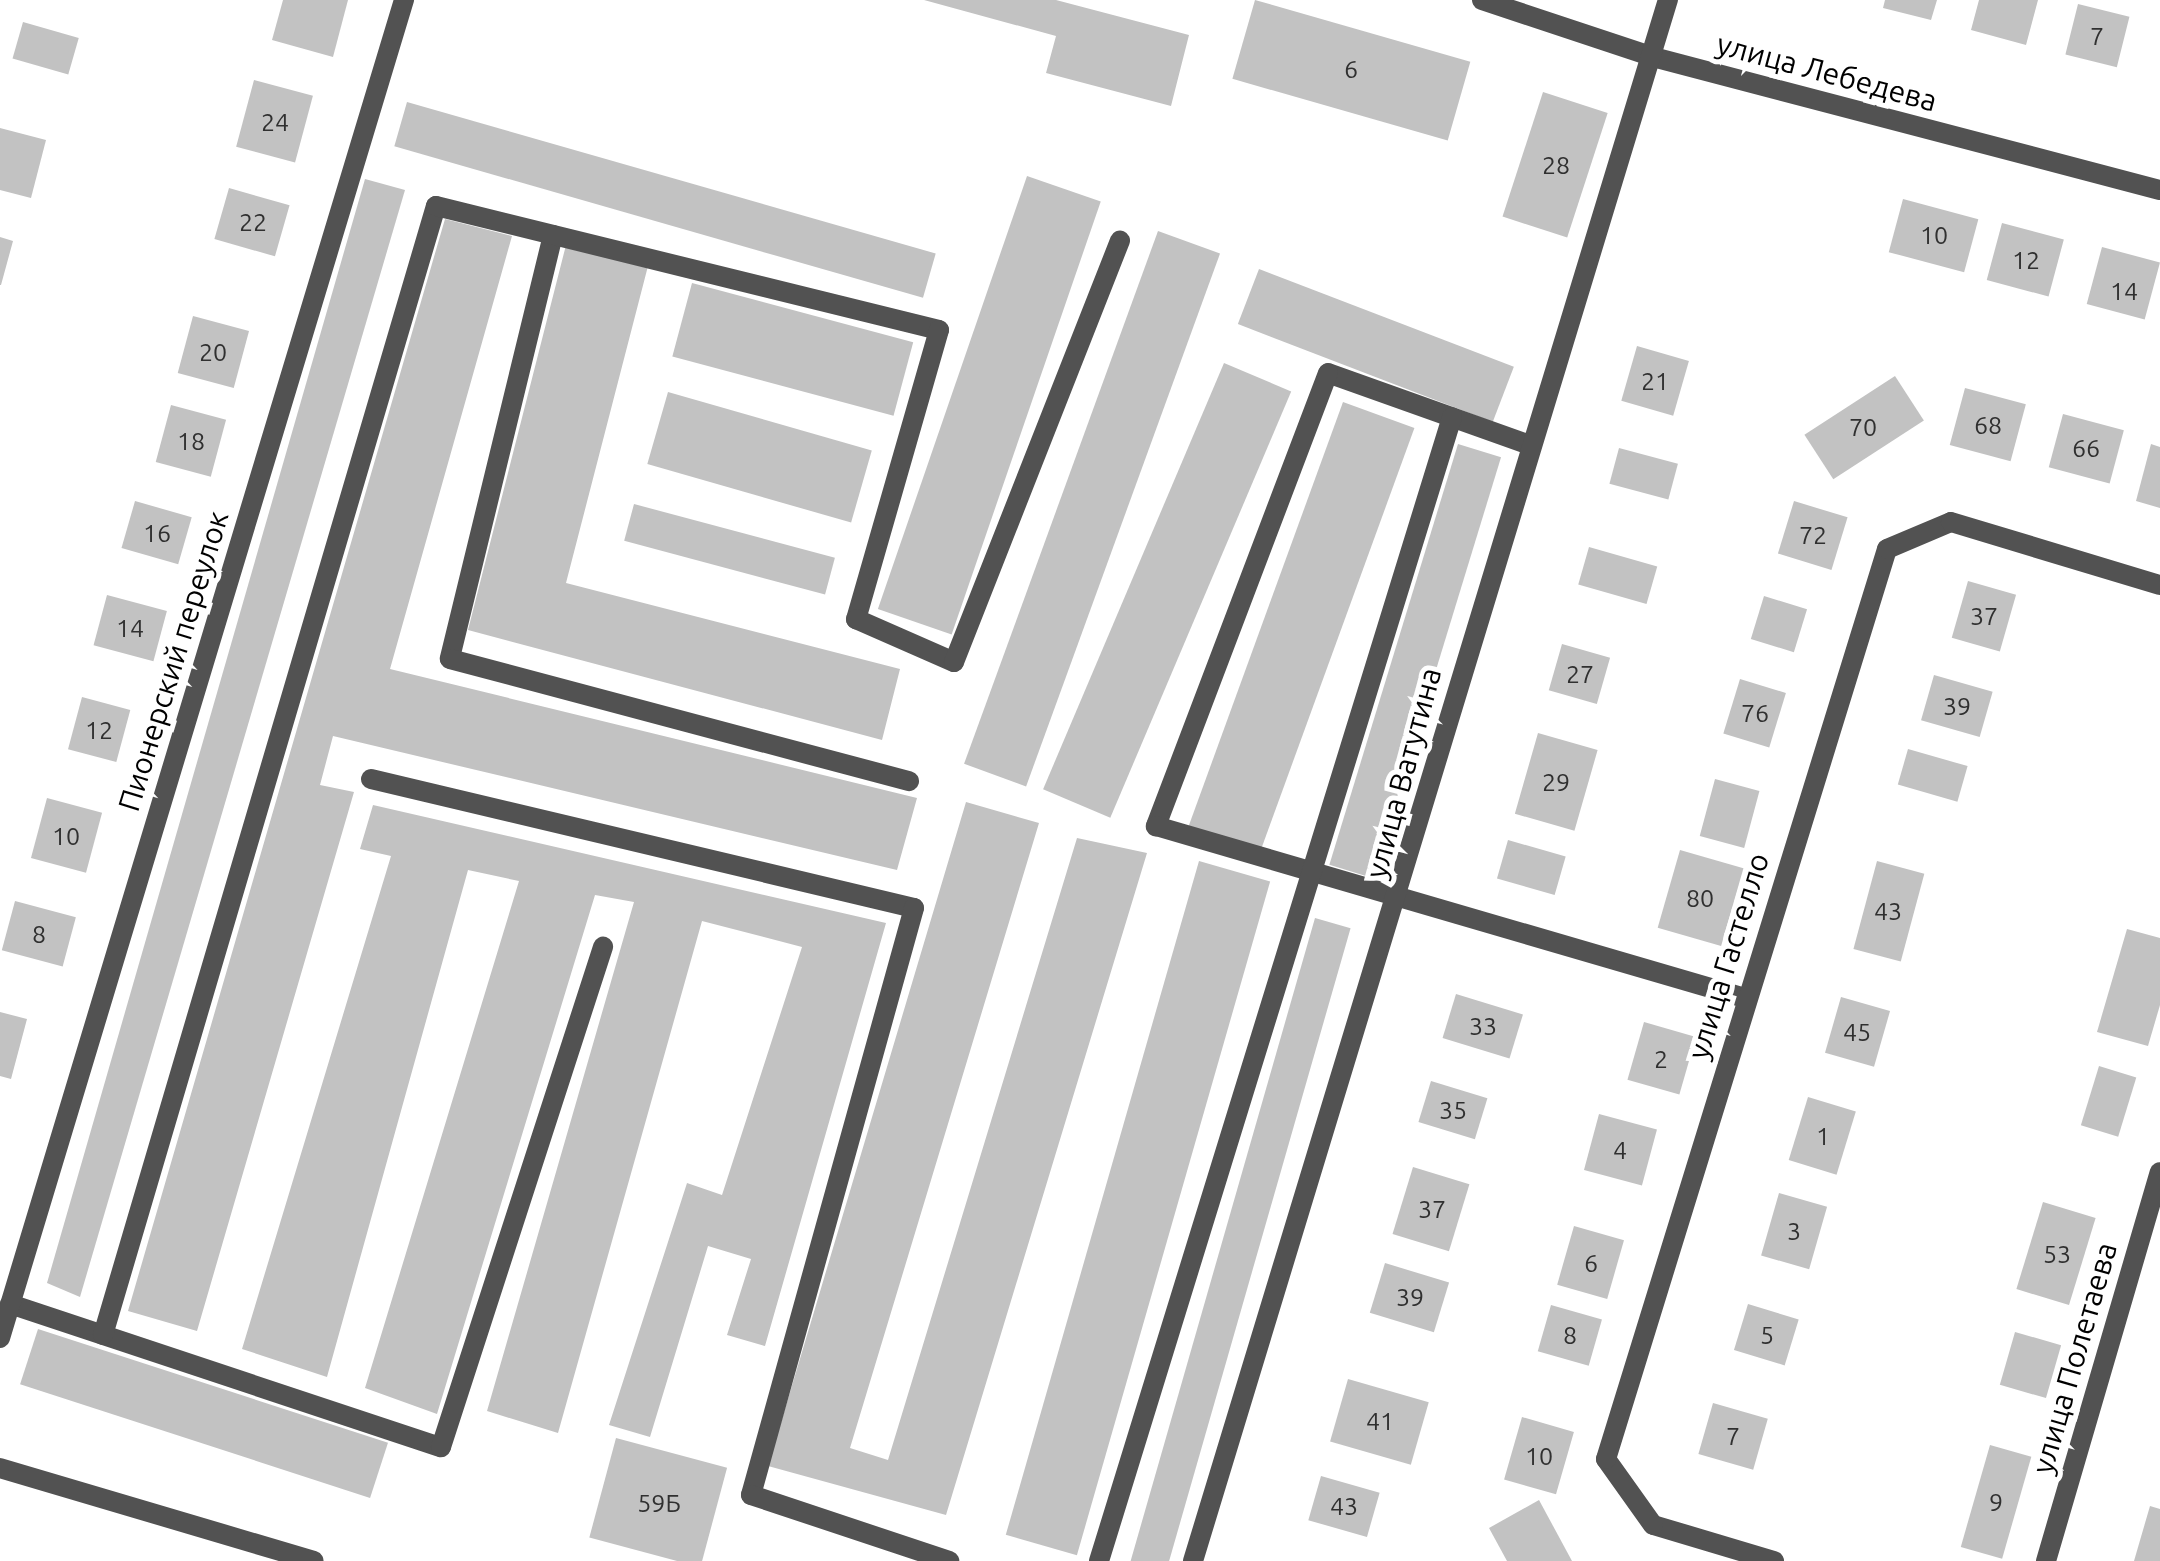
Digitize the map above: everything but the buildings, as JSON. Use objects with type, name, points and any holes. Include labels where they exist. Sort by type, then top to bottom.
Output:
[{"type":"street","name":"Пионерский переулок","points":[[0,1338],[404,0]]},
{"type":"street","name":"улица Лебедева","points":[[1482,0],[1653,57],[2160,190]]},
{"type":"street","name":"улица Ватутина","points":[[1193,1561],[1400,899],[1530,446],[1668,0]]},
{"type":"street","points":[[103,1335],[436,206],[939,330],[856,619],[954,662],[1120,241]]},
{"type":"street","points":[[553,234],[450,660],[909,780]]},
{"type":"street","points":[[1530,446],[1328,373],[1156,826],[1745,998]]},
{"type":"street","points":[[1100,1561],[1452,417]]},
{"type":"street","name":"улица Гастелло","points":[[1774,1561],[1653,1525],[1606,1459],[1745,998],[1887,549],[1951,522],[2160,584]]},
{"type":"street","points":[[371,779],[914,908],[751,1495],[948,1561]]},
{"type":"street","points":[[10,1304],[441,1447],[602,947]]},
{"type":"street","name":"улица Полетаева","points":[[2046,1561],[2160,1172]]},
{"type":"street","points":[[0,1468],[314,1561]]}]
